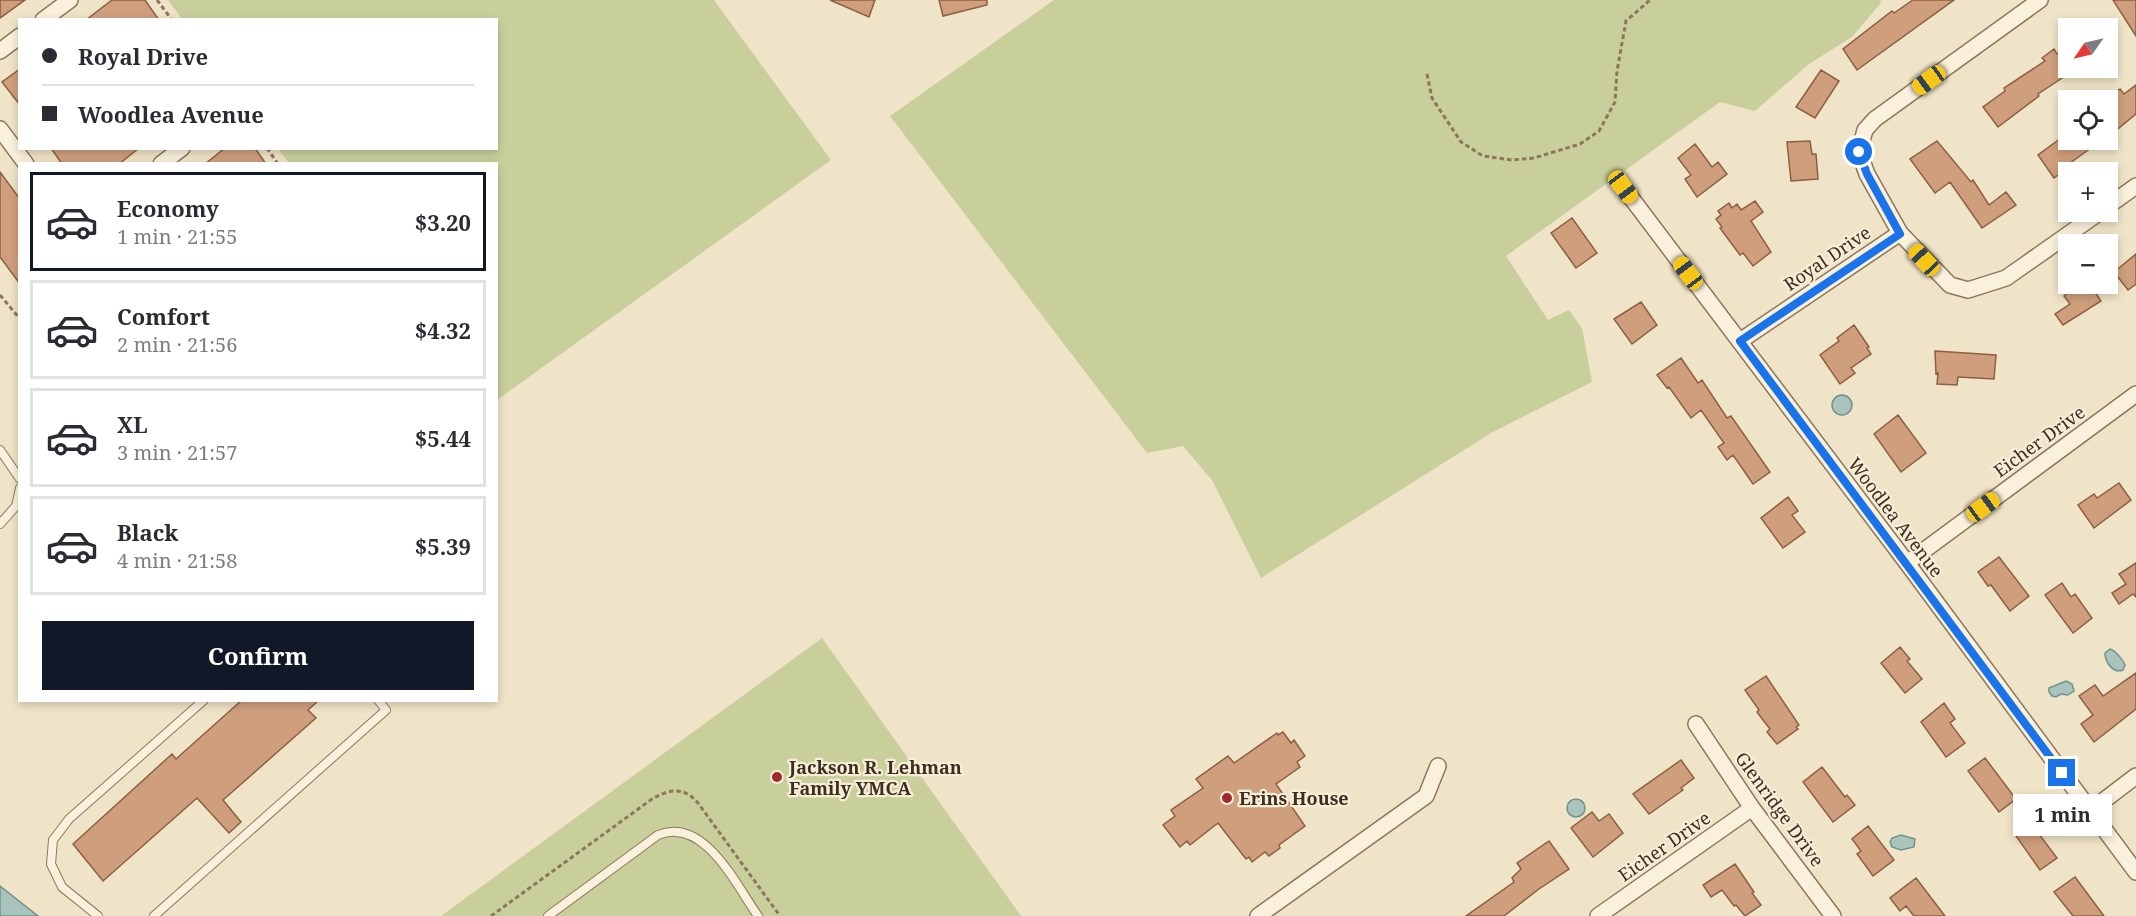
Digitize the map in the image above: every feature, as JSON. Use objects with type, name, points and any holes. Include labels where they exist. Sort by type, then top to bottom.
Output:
[{"type":"street","points":[[46,18],[70,0]]},
{"type":"street","name":"Royal Drive","points":[[1740,341],[1900,234],[1867,174],[1859,152],[1865,130],[1892,106],[2040,0]]},
{"type":"street","points":[[0,51],[18,38]]},
{"type":"street","points":[[0,129],[25,162]]},
{"type":"street","points":[[164,162],[179,150]]},
{"type":"street","points":[[2118,199],[2136,186]]},
{"type":"street","name":"Woodlea Avenue","points":[[1623,187],[2136,872]]},
{"type":"street","points":[[1900,234],[1950,285],[1968,290],[2006,278],[2086,222]]},
{"type":"street","name":"Eicher Drive","points":[[1906,563],[2136,394]]},
{"type":"street","name":"Glenridge Drive","points":[[1696,724],[1752,808],[1833,916]]},
{"type":"street","points":[[1258,916],[1426,796],[1438,766]]},
{"type":"street","points":[[2090,811],[2136,776]]},
{"type":"street","name":"Eicher Drive","points":[[1598,916],[1752,808]]},
{"type":"lane","points":[[0,450],[18,476]]},
{"type":"lane","points":[[0,524],[16,506],[18,497]]},
{"type":"lane","points":[[98,916],[62,887],[51,864],[53,840],[69,819],[202,702]]},
{"type":"lane","points":[[154,916],[386,710],[380,702]]},
{"type":"lane","points":[[548,916],[658,836],[666,832],[678,831],[692,835],[705,843],[758,916]]},
{"type":"path","points":[[157,0],[170,18]]},
{"type":"path","points":[[1427,74],[1432,98],[1461,142],[1483,156],[1512,160],[1534,158],[1580,144],[1599,131],[1615,102],[1617,71],[1626,21],[1650,0]]},
{"type":"path","points":[[0,295],[18,317]]},
{"type":"green space","points":[[168,0],[714,0],[831,160],[498,399],[498,162],[288,162],[279,150],[498,150],[498,18],[181,18]]},
{"type":"green space","points":[[1054,0],[1881,0],[1852,37],[1809,64],[1755,111],[1720,102],[1506,256],[1548,320],[1569,310],[1582,328],[1592,382],[1491,433],[1261,578],[1212,480],[1183,446],[1147,453],[890,116]]},
{"type":"green space","name":"Jackson R. Lehman Family YMCA","points":[[822,638],[1021,916],[441,916]]},
{"type":"water","points":[[1838,395],[1846,395],[1852,401],[1852,409],[1846,415],[1838,415],[1832,409],[1832,401]]},
{"type":"water","points":[[2110,649],[2123,661],[2125,665],[2123,670],[2113,669],[2108,663],[2105,653]]},
{"type":"water","points":[[2066,681],[2072,684],[2074,691],[2068,695],[2052,696],[2049,688]]},
{"type":"water","points":[[1576,799],[1582,802],[1585,808],[1582,814],[1576,817],[1570,814],[1567,808],[1570,802]]},
{"type":"water","points":[[1901,835],[1915,839],[1914,847],[1901,850],[1892,847],[1890,842],[1892,838]]},
{"type":"water","points":[[0,886],[38,916],[0,916]]},
{"type":"building","points":[[0,0],[25,0],[0,18]]},
{"type":"building","points":[[112,0],[145,0],[158,18],[89,18]]},
{"type":"building","points":[[830,0],[875,0],[869,17]]},
{"type":"building","points":[[939,0],[987,0],[987,5],[943,16]]},
{"type":"building","points":[[1913,0],[1954,0],[1857,70],[1843,49],[1892,11],[1894,13]]},
{"type":"building","points":[[2113,0],[2136,0],[2136,36]]},
{"type":"building","points":[[2054,49],[2057,54],[2058,78],[2062,78],[2038,94],[2039,96],[1998,127],[1983,107],[2005,91],[2004,88],[2045,61],[2042,58]]},
{"type":"building","points":[[18,70],[18,102],[2,82]]},
{"type":"building","points":[[1821,70],[1839,81],[1815,118],[1796,107]]},
{"type":"building","points":[[2136,85],[2136,114],[2118,129],[2118,90],[2120,89],[2124,94]]},
{"type":"building","points":[[2058,140],[2058,150],[2088,150],[2072,162],[2058,162],[2058,175],[2054,178],[2038,155]]},
{"type":"building","points":[[1810,141],[1812,154],[1816,154],[1818,179],[1791,181],[1787,142]]},
{"type":"building","points":[[1937,141],[1971,182],[1973,180],[1989,205],[2006,192],[2016,205],[1982,228],[1950,182],[1935,193],[1910,159]]},
{"type":"building","points":[[1695,144],[1712,167],[1718,162],[1727,174],[1697,197],[1685,179],[1691,175],[1678,158]]},
{"type":"building","points":[[52,150],[136,150],[122,162],[61,162]]},
{"type":"building","points":[[222,150],[256,150],[265,162],[208,162]]},
{"type":"building","points":[[0,172],[18,196],[18,281],[0,257]]},
{"type":"building","points":[[1755,201],[1763,212],[1751,221],[1771,252],[1753,266],[1743,253],[1740,255],[1716,219],[1721,215],[1718,211],[1729,203],[1732,208],[1737,204],[1741,210]]},
{"type":"building","points":[[1572,218],[1597,253],[1576,268],[1551,233]]},
{"type":"building","points":[[2136,254],[2136,284],[2128,290],[2118,277],[2118,269]]},
{"type":"building","points":[[2067,294],[2096,294],[2101,301],[2063,325],[2055,314],[2070,304],[2064,296]]},
{"type":"building","points":[[1641,302],[1657,325],[1632,344],[1614,319]]},
{"type":"building","points":[[1854,325],[1869,347],[1867,348],[1871,354],[1851,368],[1855,373],[1840,384],[1820,355],[1839,341],[1837,338]]},
{"type":"building","points":[[1935,351],[1996,355],[1994,379],[1958,377],[1957,385],[1937,384]]},
{"type":"building","points":[[1681,358],[1698,383],[1702,380],[1727,418],[1731,416],[1770,472],[1753,484],[1733,455],[1727,460],[1718,447],[1724,443],[1701,410],[1691,418],[1669,387],[1667,388],[1657,375]]},
{"type":"building","points":[[1898,415],[1926,453],[1901,472],[1874,434]]},
{"type":"building","points":[[2119,483],[2131,500],[2094,528],[2078,505],[2094,494],[2097,498]]},
{"type":"building","points":[[1788,497],[1798,511],[1792,515],[1805,532],[1783,548],[1761,518]]},
{"type":"building","points":[[1999,557],[2029,596],[2010,611],[1991,585],[1988,586],[1978,572]]},
{"type":"building","points":[[2136,563],[2136,597],[2133,594],[2119,604],[2112,593],[2126,584],[2119,574]]},
{"type":"building","points":[[2062,583],[2071,597],[2075,594],[2092,618],[2073,633],[2045,595]]},
{"type":"building","points":[[1900,647],[1910,659],[1907,661],[1922,679],[1905,693],[1881,663]]},
{"type":"building","points":[[2136,673],[2136,709],[2094,742],[2081,724],[2093,715],[2079,696],[2095,685],[2103,696]]},
{"type":"building","points":[[1766,676],[1799,725],[1796,727],[1798,729],[1777,744],[1767,732],[1770,729],[1745,690]]},
{"type":"building","points":[[240,702],[317,702],[308,710],[316,718],[223,800],[241,822],[229,833],[197,798],[103,881],[73,844],[172,754],[176,759]]},
{"type":"building","points":[[1944,703],[1955,719],[1950,723],[1965,743],[1946,757],[1921,722]]},
{"type":"building","name":"Erins House","points":[[1283,732],[1291,743],[1294,740],[1305,756],[1297,762],[1300,767],[1276,784],[1305,826],[1279,845],[1280,848],[1269,856],[1265,852],[1252,862],[1249,857],[1246,859],[1218,823],[1190,845],[1187,841],[1180,847],[1163,825],[1175,816],[1171,810],[1203,788],[1196,779],[1228,756],[1234,763],[1277,733],[1278,735]]},
{"type":"building","points":[[1985,758],[2016,799],[1999,812],[1968,771]]},
{"type":"building","points":[[1681,760],[1694,778],[1681,788],[1683,790],[1649,814],[1633,794]]},
{"type":"building","points":[[1822,767],[1845,797],[1847,795],[1855,805],[1833,822],[1803,782]]},
{"type":"building","points":[[1592,812],[1599,821],[1609,814],[1623,833],[1593,857],[1571,828]]},
{"type":"building","points":[[2030,822],[2057,858],[2040,870],[2014,833]]},
{"type":"building","points":[[1868,826],[1894,860],[1873,876],[1857,854],[1861,851],[1852,839]]},
{"type":"building","points":[[1549,841],[1569,869],[1504,916],[1466,916],[1514,882],[1512,878],[1521,869],[1517,863]]},
{"type":"building","points":[[1735,864],[1761,905],[1745,916],[1722,890],[1711,897],[1703,885]]},
{"type":"building","points":[[2075,877],[2104,916],[2073,916],[2054,892]]},
{"type":"building","points":[[1916,878],[1945,916],[1914,916],[1906,906],[1900,911],[1890,898]]},
{"type":"place","name":"Jackson R. Lehman Family YMCA","points":[[777,777]]},
{"type":"place","name":"Erins House","points":[[1227,798]]},
{"type":"route","points":[[1859,152],[1867,174],[1900,234],[1740,341],[2062,773]]}]
